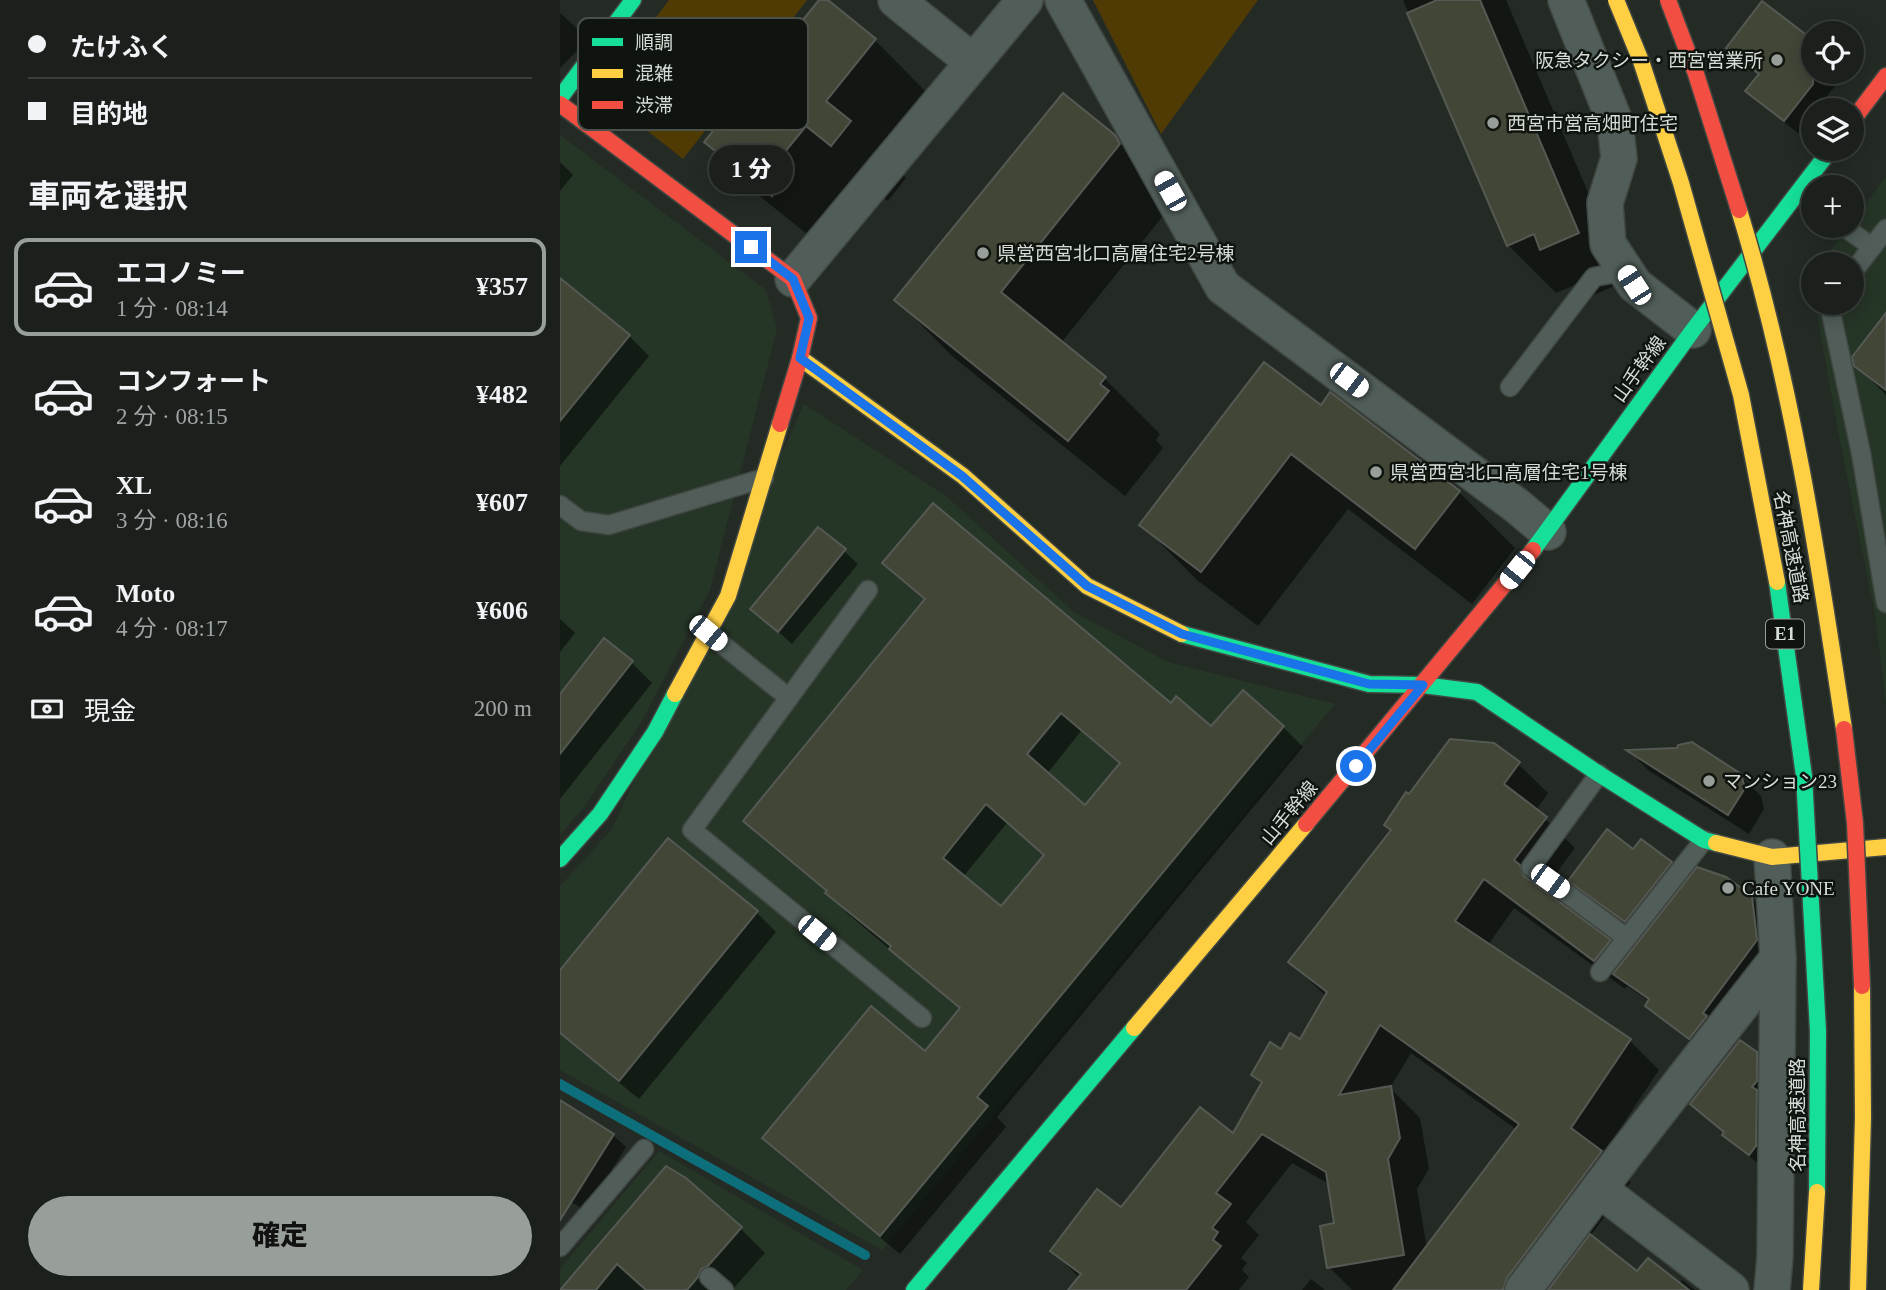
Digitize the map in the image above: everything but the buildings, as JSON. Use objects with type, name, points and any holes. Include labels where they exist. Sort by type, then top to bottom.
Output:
[{"type":"main road","points":[[620,18],[633,0]]},
{"type":"main road","name":"名神高速道路","points":[[1616,0],[1641,61],[1681,183],[1741,395],[1782,610],[1804,776],[1818,1031],[1818,1180],[1811,1290]]},
{"type":"main road","name":"名神高速道路","points":[[1668,0],[1724,160],[1755,267],[1811,512],[1849,771],[1858,883],[1865,1058],[1863,1206],[1858,1290]]},
{"type":"main road","points":[[560,99],[578,75]]},
{"type":"main road","points":[[1864,105],[1886,76]]},
{"type":"main road","points":[[560,104],[578,118]]},
{"type":"main road","points":[[560,859],[600,814],[656,732],[728,596],[800,358],[809,318],[793,279],[595,130]]},
{"type":"main road","name":"山手幹線","points":[[914,1290],[1423,685],[1548,532],[1693,330],[1801,204]]},
{"type":"main road","points":[[800,358],[962,476],[1087,586],[1182,634],[1369,684],[1423,685],[1477,692],[1704,840],[1772,857],[1886,847]]},
{"type":"street","points":[[896,0],[973,62]]},
{"type":"street","points":[[793,279],[1025,0]]},
{"type":"street","points":[[1063,0],[1223,286],[1548,532]]},
{"type":"street","points":[[1566,0],[1615,122],[1619,158],[1605,203],[1608,244],[1634,285],[1693,330]]},
{"type":"street","points":[[1772,857],[1778,958],[1772,1290]]},
{"type":"street","points":[[1523,1290],[1778,958]]},
{"type":"street","points":[[1600,1189],[1731,1290]]},
{"type":"lane","points":[[1864,257],[1886,229]]},
{"type":"lane","points":[[1860,238],[1872,247]]},
{"type":"lane","points":[[1510,387],[1594,277],[1626,271]]},
{"type":"lane","points":[[1832,315],[1861,453],[1886,603]]},
{"type":"lane","points":[[560,505],[581,521],[609,526],[764,478]]},
{"type":"lane","points":[[868,590],[692,830],[922,1018]]},
{"type":"lane","points":[[708,633],[789,698]]},
{"type":"lane","points":[[1599,774],[1531,867],[1627,938]]},
{"type":"lane","points":[[1600,972],[1704,840]]},
{"type":"lane","points":[[560,1247],[644,1149]]},
{"type":"lane","points":[[709,1277],[724,1290]]},
{"type":"shaded area","points":[[669,0],[807,0],[793,18],[655,18]]},
{"type":"shaded area","points":[[1093,0],[1258,0],[1161,134]]},
{"type":"shaded area","points":[[646,130],[706,130],[683,159]]},
{"type":"shaded area","points":[[560,135],[766,290],[777,329],[710,590],[641,723],[584,807],[560,835]]},
{"type":"shaded area","points":[[1886,177],[1886,704],[1875,614],[1817,315],[1864,315],[1864,252],[1829,252],[1840,238],[1864,238],[1864,206]]},
{"type":"shaded area","points":[[804,404],[946,496],[1074,612],[1168,662],[1335,704],[882,1250],[560,1070],[560,886],[612,829]]},
{"type":"shaded area","points":[[659,1151],[863,1270],[846,1290],[560,1290],[560,1269]]},
{"type":"waterway","points":[[560,1084],[865,1255]]},
{"type":"traffic: fast","points":[[620,18],[633,0]]},
{"type":"traffic: fast","points":[[560,98],[578,74]]},
{"type":"traffic: fast","points":[[1533,550],[1693,330],[1822,161]]},
{"type":"traffic: fast","points":[[1777,582],[1804,776],[1818,1031],[1817,1192]]},
{"type":"traffic: fast","points":[[1182,634],[1369,684],[1423,685],[1477,692],[1599,774],[1704,840],[1716,843]]},
{"type":"traffic: fast","points":[[560,859],[600,814],[655,732],[675,694]]},
{"type":"traffic: fast","points":[[914,1290],[1134,1028]]},
{"type":"traffic: slow","points":[[1616,0],[1641,61],[1681,183],[1741,395],[1777,582]]},
{"type":"traffic: slow","points":[[1739,210],[1774,338],[1788,403],[1813,533],[1844,729]]},
{"type":"traffic: slow","points":[[800,358],[963,476],[1087,586],[1182,634]]},
{"type":"traffic: slow","points":[[675,694],[728,596],[780,424]]},
{"type":"traffic: slow","points":[[1134,1028],[1306,824]]},
{"type":"traffic: slow","points":[[1716,843],[1772,857],[1886,847]]},
{"type":"traffic: slow","points":[[1858,1290],[1863,1118],[1862,986]]},
{"type":"traffic: slow","points":[[1811,1290],[1817,1192]]},
{"type":"traffic: jam","points":[[1668,0],[1696,74],[1739,210]]},
{"type":"traffic: jam","points":[[1864,105],[1886,76]]},
{"type":"traffic: jam","points":[[560,104],[578,118]]},
{"type":"traffic: jam","points":[[595,130],[793,279],[809,318],[780,424]]},
{"type":"traffic: jam","points":[[1306,824],[1533,550]]},
{"type":"traffic: jam","points":[[1844,729],[1855,823],[1862,986]]},
{"type":"place","name":"阪急タクシー・西宮営業所","points":[[1777,60]]},
{"type":"place","name":"西宮市営高畑町住宅","points":[[1493,123]]},
{"type":"place","name":"県営西宮北口高層住宅2号棟","points":[[983,253]]},
{"type":"place","name":"県営西宮北口高層住宅1号棟","points":[[1376,472]]},
{"type":"place","name":"マンション23","points":[[1709,781]]},
{"type":"place","name":"Cafe YONE","points":[[1728,888]]},
{"type":"route","points":[[751,247],[793,279],[809,318],[800,358],[962,476],[1087,586],[1182,634],[1369,684],[1423,685],[1356,766]]}]
